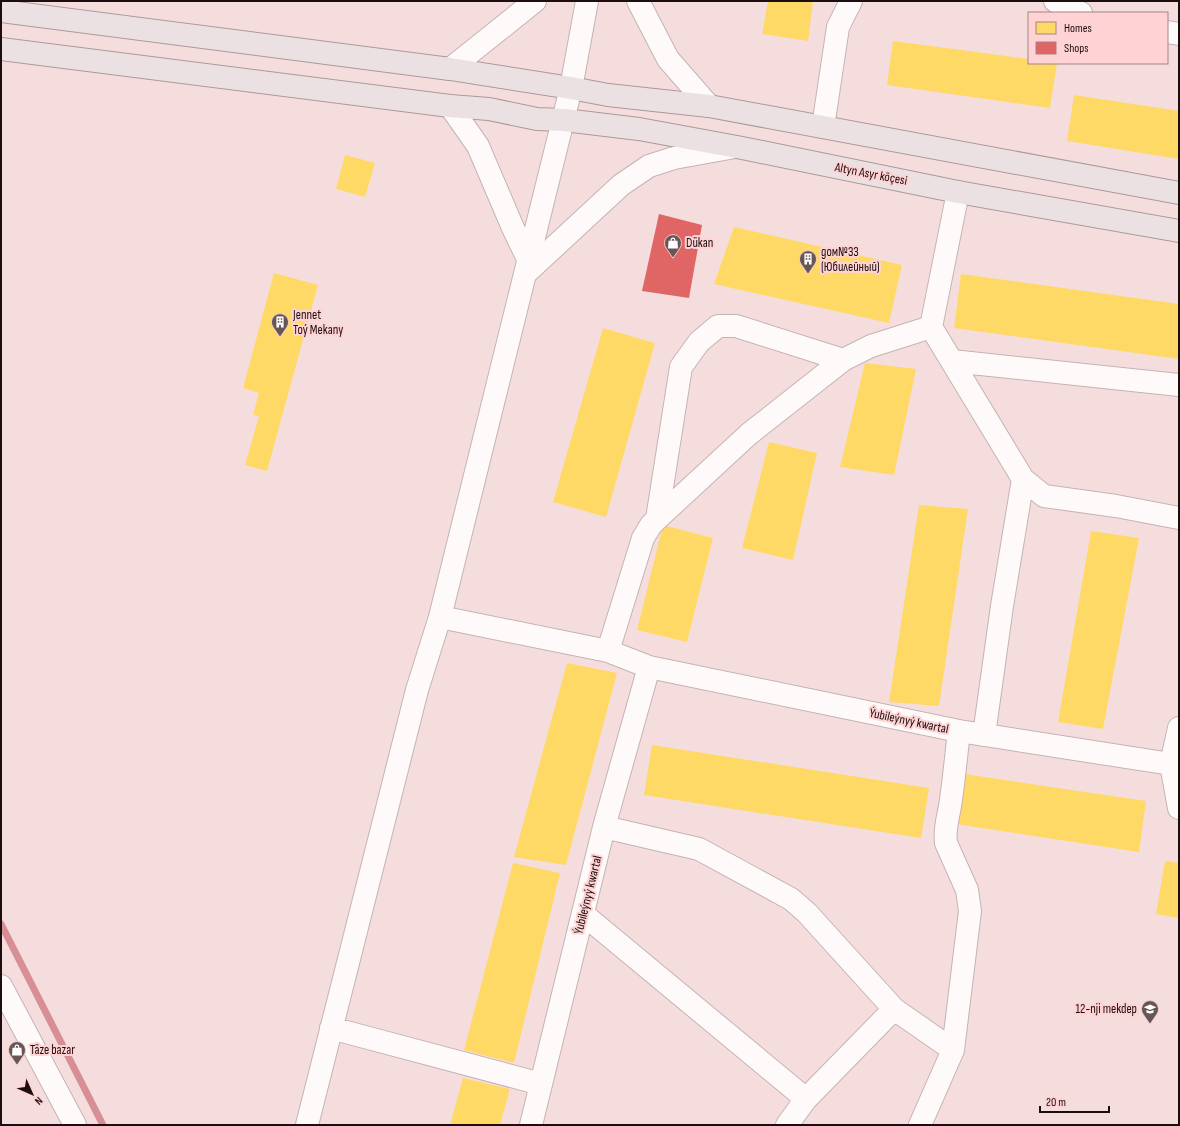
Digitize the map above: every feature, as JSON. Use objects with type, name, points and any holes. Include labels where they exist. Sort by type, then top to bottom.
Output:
[{"type":"main road","points":[[1,11],[450,70],[608,95],[708,106],[1179,193]]},
{"type":"main road","name":"Altyn Asyr köçesi","points":[[1,49],[450,106],[489,109],[537,119],[564,120],[638,129],[736,147],[958,192],[1179,231]]},
{"type":"street","points":[[450,70],[535,1]]},
{"type":"street","points":[[307,1125],[417,690],[440,617],[526,266],[564,120],[587,1]]},
{"type":"street","points":[[638,1],[668,59],[708,106]]},
{"type":"street","points":[[823,127],[838,27],[851,1]]},
{"type":"street","points":[[1056,1],[1079,12]]},
{"type":"street","points":[[1168,32],[1179,34]]},
{"type":"street","points":[[450,106],[478,146],[513,228],[526,266]]},
{"type":"street","points":[[526,266],[622,185],[648,166],[674,158],[736,147]]},
{"type":"street","points":[[958,192],[931,327],[1023,480],[1044,496],[1116,506],[1179,518]]},
{"type":"street","points":[[657,518],[681,367],[700,342],[718,326],[736,326],[843,360]]},
{"type":"street","points":[[608,651],[643,538],[657,518],[749,434],[843,360],[871,346],[931,327]]},
{"type":"street","points":[[952,361],[1179,385]]},
{"type":"street","points":[[984,735],[1002,606],[1023,480]]},
{"type":"street","name":"Ýubileýnyý kwartal","points":[[440,617],[608,651],[649,667],[959,731],[1171,764]]},
{"type":"street","name":"Ýubileýnyý kwartal","points":[[531,1125],[604,828],[649,667]]},
{"type":"street","points":[[1179,728],[1171,764],[1179,808]]},
{"type":"street","points":[[920,1125],[953,1050],[970,911],[967,890],[946,843],[944,835],[950,810],[959,731]]},
{"type":"street","points":[[604,828],[699,849],[791,899],[807,914],[894,1009],[953,1050]]},
{"type":"street","points":[[584,914],[806,1099]]},
{"type":"street","points":[[1,986],[75,1125]]},
{"type":"street","points":[[786,1125],[806,1099],[894,1009]]},
{"type":"street","points":[[332,1028],[541,1084]]},
{"type":"building: Homes","points":[[768,1],[813,1],[808,41],[762,34]]},
{"type":"building: Homes","points":[[893,41],[1028,59],[1028,64],[1057,64],[1050,108],[887,85]]},
{"type":"building: Homes","points":[[1074,95],[1179,111],[1179,159],[1067,141]]},
{"type":"building: Homes","points":[[345,155],[375,163],[365,197],[336,189]]},
{"type":"building: Homes","name":"дом№33 (Юбилейный)","points":[[734,227],[902,265],[889,323],[714,284]]},
{"type":"building: Homes","name":"Jennet Toý Mekany","points":[[274,273],[318,285],[267,471],[245,465],[259,416],[253,415],[259,393],[243,388]]},
{"type":"building: Homes","points":[[961,274],[1179,304],[1179,359],[954,328]]},
{"type":"building: Homes","points":[[603,328],[655,343],[606,517],[553,502]]},
{"type":"building: Homes","points":[[865,363],[916,369],[894,475],[840,467]]},
{"type":"building: Homes","points":[[769,442],[817,453],[793,560],[742,548]]},
{"type":"building: Homes","points":[[919,505],[968,509],[939,706],[889,702]]},
{"type":"building: Homes","points":[[663,525],[713,538],[687,642],[637,630]]},
{"type":"building: Homes","points":[[1091,531],[1139,538],[1103,729],[1058,722]]},
{"type":"building: Homes","points":[[567,663],[617,673],[566,865],[514,857]]},
{"type":"building: Homes","points":[[652,745],[929,788],[921,838],[644,795]]},
{"type":"building: Homes","points":[[958,773],[1146,801],[1139,852],[949,823]]},
{"type":"building: Homes","points":[[1165,861],[1179,863],[1179,918],[1156,914]]},
{"type":"building: Homes","points":[[513,863],[560,873],[514,1063],[464,1050]]},
{"type":"building: Homes","points":[[463,1078],[510,1089],[500,1125],[450,1125]]},
{"type":"building: Shops","name":"Dükan","points":[[659,214],[702,225],[689,298],[642,291]]},
{"type":"waterway","points":[[1,924],[103,1125]]},
{"type":"place","name":"Dükan","points":[[673,258]]},
{"type":"place","name":"дом№33 (Юбилейный)","points":[[808,274]]},
{"type":"place","name":"Jennet Toý Mekany","points":[[280,337]]},
{"type":"place","name":"12-nji mekdep","points":[[1150,1024]]},
{"type":"place","name":"Täze bazar","points":[[17,1065]]}]
